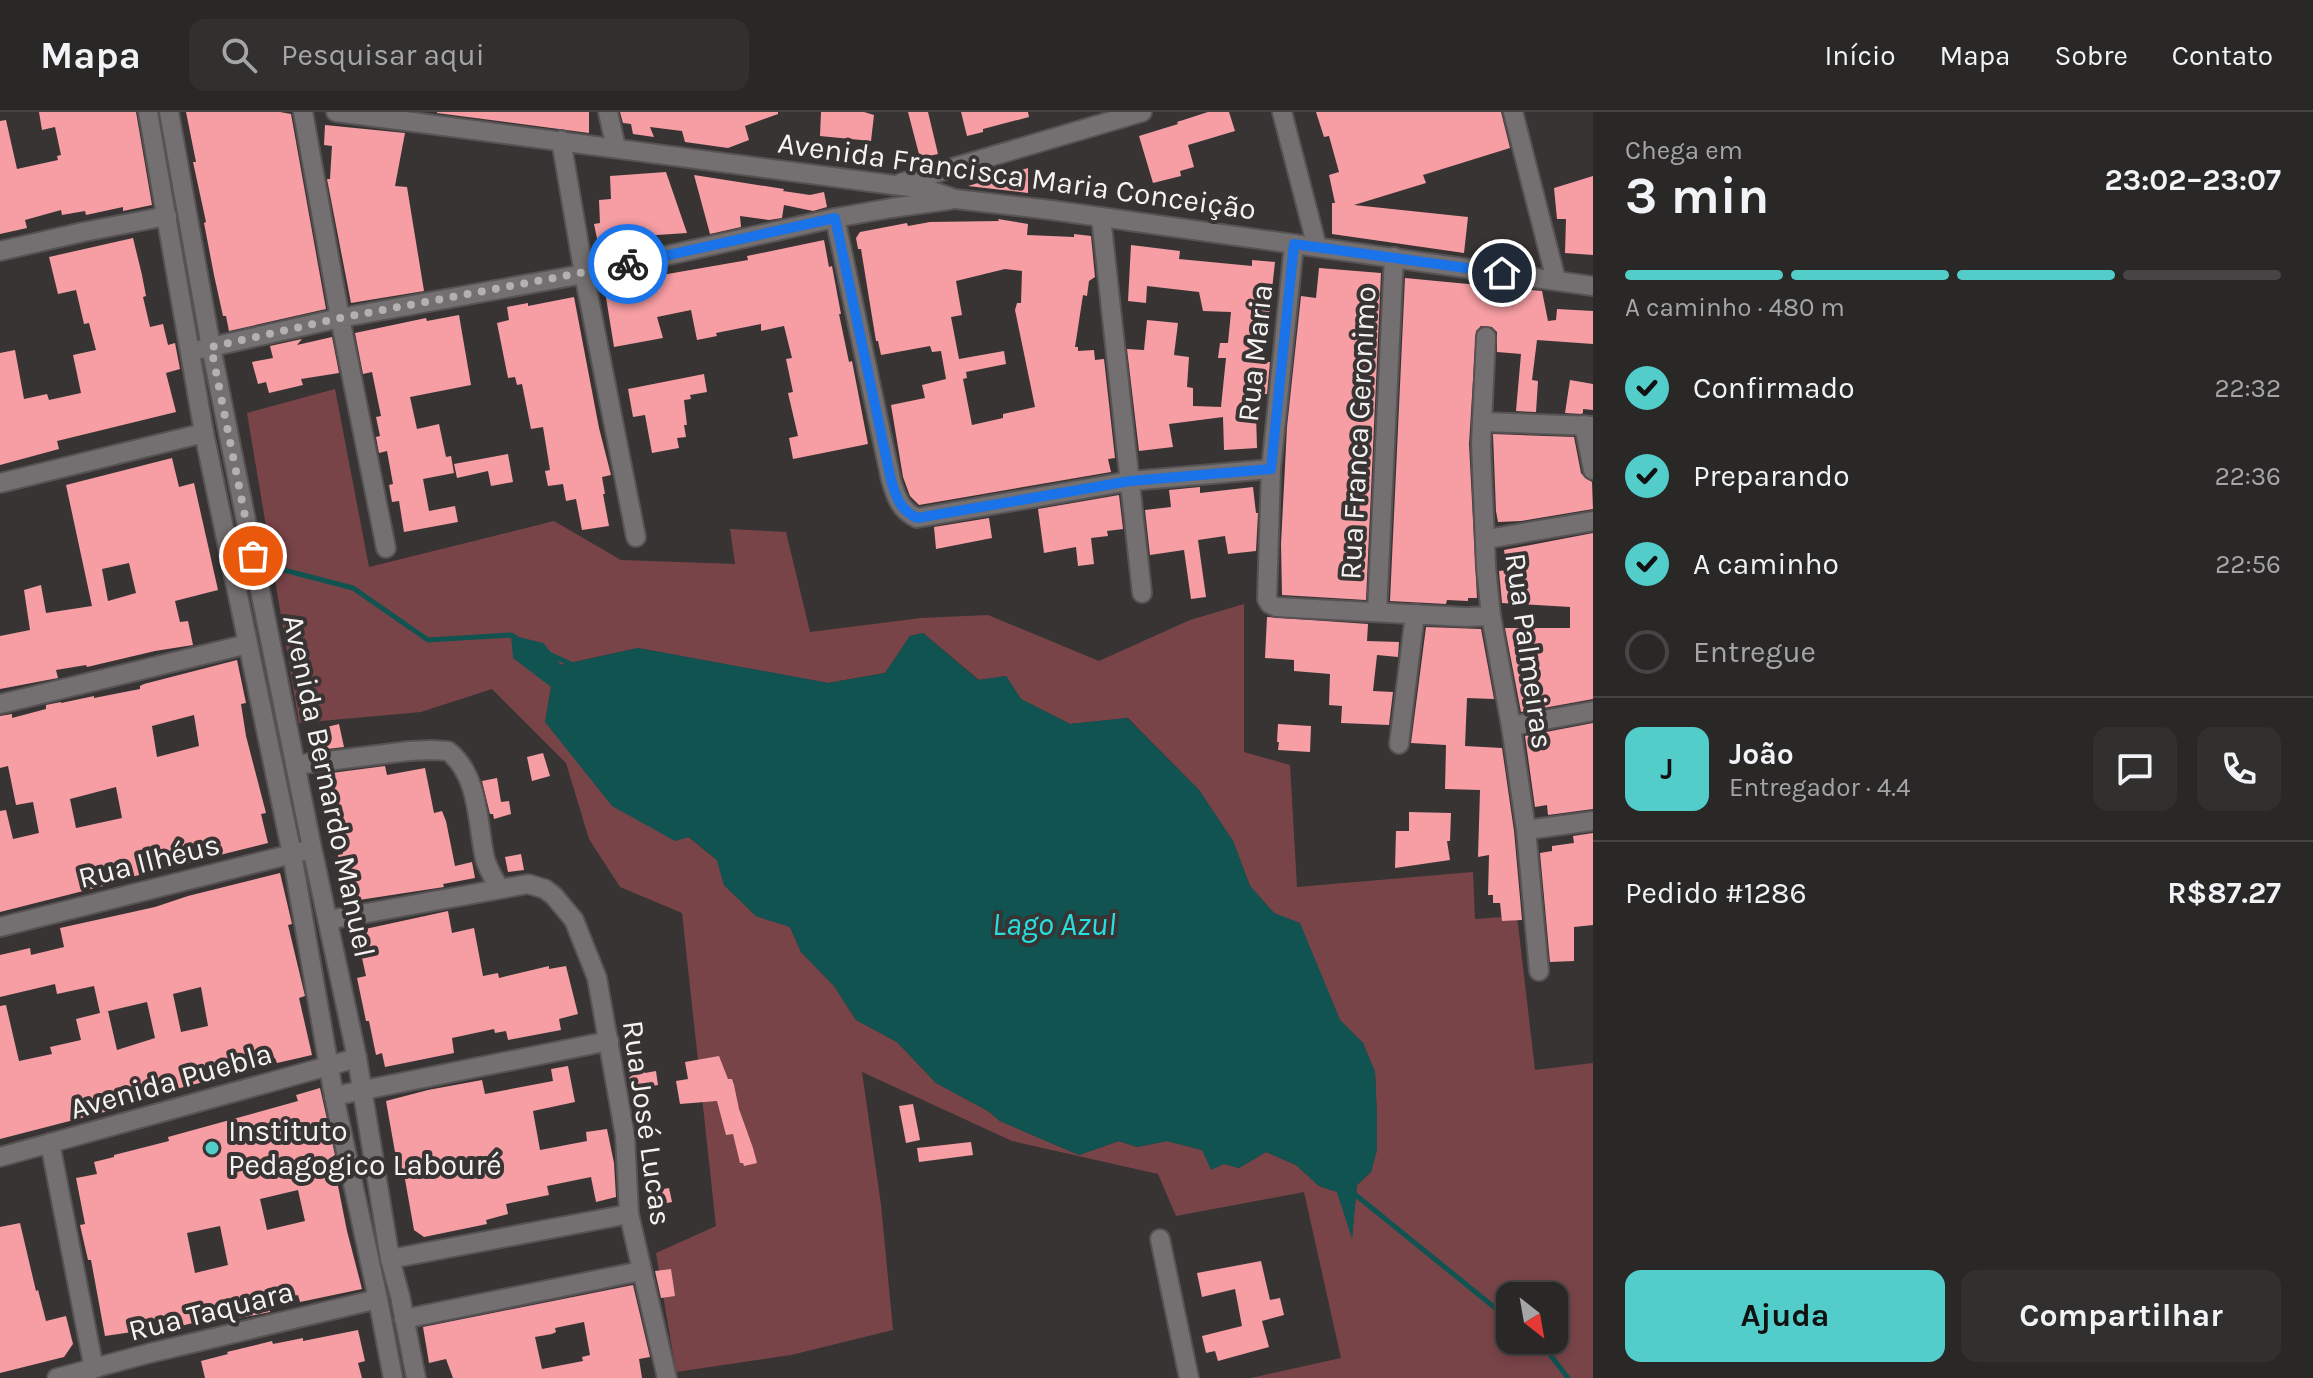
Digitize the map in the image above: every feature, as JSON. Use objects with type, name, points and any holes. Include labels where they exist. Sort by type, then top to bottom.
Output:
[{"type":"street","name":"Avenida Bernardo Manuel","points":[[148,112],[204,433],[292,854],[334,1096],[393,1378]]},
{"type":"street","name":"Avenida Bernardo Manuel","points":[[169,112],[211,347],[357,1058],[390,1259],[416,1378]]},
{"type":"street","points":[[303,112],[386,548]]},
{"type":"street","name":"Avenida Francisca Maria Conceição","points":[[336,112],[926,189],[955,199],[1593,286]]},
{"type":"street","points":[[608,112],[616,148]]},
{"type":"street","points":[[894,185],[1142,112]]},
{"type":"street","points":[[1282,112],[1317,247]]},
{"type":"street","points":[[1513,112],[1556,280]]},
{"type":"street","points":[[561,140],[636,537]]},
{"type":"street","points":[[191,351],[340,318],[584,274],[835,218],[955,199]]},
{"type":"street","points":[[0,251],[167,216]]},
{"type":"street","points":[[1101,217],[1142,593]]},
{"type":"street","points":[[835,218],[891,480],[903,509],[917,518],[1130,481],[1271,469]]},
{"type":"street","name":"Rua Maria","points":[[1294,244],[1271,469],[1266,592],[1270,604],[1276,607],[1377,612]]},
{"type":"street","name":"Rua Franca Geronimo","points":[[1377,612],[1394,257]]},
{"type":"street","name":"Rua Palmeiras","points":[[1486,337],[1481,444],[1486,567],[1491,616],[1526,830],[1539,971]]},
{"type":"street","points":[[1482,422],[1589,426],[1593,470]]},
{"type":"street","points":[[0,483],[204,433]]},
{"type":"street","points":[[1487,539],[1593,521]]},
{"type":"street","points":[[1377,612],[1491,616]]},
{"type":"street","points":[[1399,744],[1415,614]]},
{"type":"street","points":[[0,704],[248,644]]},
{"type":"street","points":[[1511,726],[1593,711]]},
{"type":"street","points":[[295,765],[409,751],[448,751],[460,764],[471,788],[486,862],[499,888],[328,920]]},
{"type":"street","points":[[1526,830],[1593,821]]},
{"type":"street","name":"Rua Ilhéus","points":[[0,927],[312,848]]},
{"type":"street","name":"Rua José Lucas","points":[[499,888],[528,884],[545,889],[561,903],[574,920],[597,978],[625,1136],[629,1214],[667,1378]]},
{"type":"street","points":[[334,1096],[609,1041]]},
{"type":"street","name":"Avenida Puebla","points":[[0,1157],[357,1058]]},
{"type":"street","points":[[50,1143],[94,1369]]},
{"type":"street","points":[[390,1259],[629,1214]]},
{"type":"street","points":[[1160,1239],[1189,1378]]},
{"type":"street","points":[[404,1319],[641,1271]]},
{"type":"street","name":"Rua Taquara","points":[[57,1378],[378,1299]]},
{"type":"shaded area","points":[[335,389],[369,567],[554,521],[621,560],[735,564],[730,529],[786,532],[810,632],[921,618],[988,615],[1099,661],[1190,620],[1244,604],[1244,752],[1290,765],[1297,887],[1473,872],[1475,919],[1517,916],[1535,1070],[1593,1063],[1593,1378],[1251,1378],[1341,1358],[1304,1192],[1176,1216],[1158,1174],[1012,1141],[862,1072],[881,1205],[893,1330],[791,1355],[676,1372],[656,1253],[716,1226],[682,913],[620,887],[589,839],[566,763],[492,689],[421,712],[299,723],[247,413]],"holes":[[[923,633],[979,680],[1006,676],[1021,699],[1070,724],[1128,718],[1199,790],[1233,841],[1250,886],[1274,913],[1300,924],[1340,1020],[1363,1043],[1375,1072],[1377,1150],[1371,1172],[1357,1185],[1352,1236],[1337,1192],[1319,1186],[1296,1165],[1266,1152],[1239,1168],[1224,1164],[1202,1150],[1167,1141],[1137,1147],[1119,1141],[1079,1155],[1000,1121],[988,1111],[936,1083],[897,1042],[856,1020],[834,986],[801,952],[790,927],[756,916],[724,885],[717,860],[545,722],[551,687],[543,643],[560,665],[638,648],[828,683],[885,673],[910,636]]]},
{"type":"water","name":"Lago Azul","points":[[923,633],[978,680],[1006,676],[1021,699],[1070,724],[1127,718],[1199,790],[1233,841],[1250,886],[1274,913],[1300,923],[1340,1020],[1363,1043],[1375,1072],[1377,1150],[1371,1172],[1357,1185],[1352,1239],[1337,1192],[1319,1186],[1296,1165],[1266,1152],[1239,1168],[1224,1164],[1211,1170],[1202,1150],[1167,1141],[1137,1147],[1119,1141],[1079,1155],[1000,1121],[988,1111],[936,1083],[897,1042],[856,1020],[834,986],[801,952],[790,927],[756,916],[724,885],[717,860],[689,837],[675,841],[612,806],[545,722],[551,687],[513,658],[511,635],[543,643],[561,665],[638,648],[828,683],[885,673],[910,636]]},
{"type":"building","points":[[39,112],[136,112],[152,205],[86,215],[85,211],[62,215],[61,210],[25,220],[27,228],[0,234],[0,121],[6,120],[17,169],[58,160],[57,156],[61,155],[55,127],[42,130]]},
{"type":"building","points":[[186,112],[291,114],[326,309],[229,331],[214,275]]},
{"type":"building","points":[[589,112],[589,133],[437,113]]},
{"type":"building","points":[[620,112],[778,114],[745,126],[749,140],[728,148],[685,142],[682,131],[650,127],[654,137],[633,134],[631,124],[623,123]]},
{"type":"building","points":[[821,112],[864,112],[874,115],[871,141],[820,136]]},
{"type":"building","points":[[908,112],[928,112],[938,154],[920,158]]},
{"type":"building","points":[[961,112],[1028,112],[1029,117],[967,136]]},
{"type":"building","points":[[1208,112],[1229,112],[1235,131],[1188,145],[1194,167],[1180,171],[1181,176],[1153,183],[1139,136]]},
{"type":"building","points":[[1316,112],[1501,112],[1510,148],[1423,175],[1426,183],[1354,205],[1468,217],[1464,253],[1332,234],[1332,203],[1335,203],[1329,175],[1339,172],[1329,136],[1324,137]]},
{"type":"building","points":[[325,125],[405,133],[395,186],[407,187],[424,291],[351,303],[327,179],[330,179],[332,146],[324,145]]},
{"type":"building","points":[[1028,168],[1028,193],[968,186]]},
{"type":"building","points":[[666,172],[687,233],[642,236],[643,246],[600,253],[594,224],[600,223],[599,200],[611,199],[610,176]]},
{"type":"building","points":[[694,175],[810,195],[824,192],[827,207],[813,211],[784,205],[782,218],[769,220],[740,216],[741,227],[710,234]]},
{"type":"building","points":[[1593,176],[1593,255],[1565,253],[1566,219],[1557,219],[1554,188]]},
{"type":"building","points":[[999,221],[1028,224],[1027,235],[1091,236],[1095,277],[1089,281],[1087,296],[1083,295],[1075,347],[1078,351],[1094,350],[1095,360],[1104,359],[1115,458],[1108,459],[1111,472],[919,505],[910,496],[903,477],[891,405],[925,398],[922,385],[946,379],[941,351],[932,352],[930,346],[881,355],[861,249],[858,249],[856,238],[860,232],[907,223],[908,226],[930,222]],"holes":[[[1005,269],[1022,271],[1021,303],[1017,303],[1015,310],[1035,407],[972,425],[963,379],[967,378],[966,372],[1006,364],[1004,351],[959,359],[951,317],[962,315],[956,281]]]},
{"type":"building","points":[[133,238],[150,327],[163,324],[168,345],[175,343],[180,369],[166,373],[176,412],[57,441],[59,449],[0,465],[0,353],[15,350],[24,399],[47,394],[49,400],[81,393],[73,355],[96,350],[89,323],[84,324],[76,290],[58,294],[49,257]]},
{"type":"building","points":[[824,240],[868,444],[793,459],[789,438],[798,436],[788,393],[793,392],[786,359],[792,358],[784,326],[761,331],[761,324],[697,340],[691,310],[657,317],[663,338],[614,347],[604,285],[748,260],[747,256]]},
{"type":"building","points":[[1131,245],[1180,251],[1179,259],[1252,266],[1252,260],[1275,262],[1264,362],[1270,362],[1267,394],[1258,394],[1257,448],[1224,450],[1223,417],[1169,424],[1173,447],[1139,451],[1127,349],[1144,350],[1147,320],[1178,323],[1174,355],[1189,357],[1187,387],[1193,388],[1193,406],[1221,407],[1226,358],[1218,358],[1220,343],[1228,343],[1231,312],[1203,311],[1199,292],[1147,286],[1146,303],[1128,301]]},
{"type":"building","points":[[1319,268],[1381,273],[1366,600],[1282,595],[1281,544],[1287,427],[1301,296],[1316,298]]},
{"type":"building","points":[[1405,278],[1542,291],[1548,321],[1556,320],[1557,309],[1593,311],[1593,344],[1537,340],[1532,380],[1538,381],[1536,412],[1516,411],[1521,354],[1497,352],[1497,332],[1492,327],[1481,326],[1476,331],[1469,444],[1477,598],[1468,598],[1468,601],[1447,600],[1446,604],[1390,601]]},
{"type":"building","points":[[574,297],[611,475],[602,477],[609,526],[582,530],[576,499],[566,501],[563,484],[548,486],[545,471],[550,470],[543,427],[531,429],[522,384],[517,385],[515,377],[508,378],[497,323],[509,320],[507,307]]},
{"type":"building","points":[[459,315],[471,385],[410,397],[417,429],[439,424],[446,457],[451,456],[454,473],[423,479],[429,511],[455,506],[458,522],[404,532],[399,501],[392,502],[389,485],[393,484],[387,451],[379,453],[376,437],[380,436],[376,417],[381,416],[372,372],[363,374],[355,333],[426,318],[427,321]]},
{"type":"building","points":[[332,337],[339,373],[301,379],[303,385],[269,393],[266,382],[258,384],[252,362],[273,358],[270,346],[302,339],[297,345]]},
{"type":"building","points":[[704,374],[707,392],[690,395],[691,399],[684,400],[686,437],[677,438],[679,448],[652,453],[645,415],[633,417],[628,389]]},
{"type":"building","points":[[1570,380],[1593,384],[1593,410],[1583,409],[1581,414],[1565,413]]},
{"type":"building","points":[[1493,434],[1574,437],[1581,473],[1592,482],[1593,509],[1498,522]]},
{"type":"building","points":[[508,454],[513,482],[491,486],[488,471],[457,478],[454,464]]},
{"type":"building","points":[[172,458],[179,487],[194,483],[218,590],[175,601],[180,622],[188,621],[193,645],[87,667],[56,670],[58,678],[0,689],[0,636],[30,630],[24,590],[41,585],[46,613],[92,606],[66,485]],"holes":[[[129,563],[136,593],[108,601],[102,569]]]},
{"type":"building","points":[[1200,487],[1200,493],[1253,487],[1258,513],[1256,551],[1228,554],[1225,536],[1198,540],[1206,597],[1191,599],[1184,550],[1150,555],[1145,510],[1171,507],[1169,490]]},
{"type":"building","points":[[1119,495],[1123,529],[1107,531],[1108,536],[1091,538],[1094,564],[1078,566],[1076,547],[1044,553],[1038,509]]},
{"type":"building","points":[[989,518],[992,538],[936,549],[934,527]]},
{"type":"building","points":[[1593,533],[1593,699],[1521,712],[1505,628],[1570,628],[1570,607],[1502,603],[1499,571],[1507,570],[1504,550]]},
{"type":"building","points":[[1267,617],[1368,624],[1367,641],[1399,642],[1398,657],[1377,655],[1373,691],[1393,692],[1389,725],[1341,723],[1342,706],[1329,705],[1330,674],[1294,671],[1294,660],[1265,658]]},
{"type":"building","points":[[1426,627],[1481,629],[1494,699],[1467,698],[1465,746],[1502,748],[1522,920],[1502,921],[1500,903],[1493,903],[1493,895],[1488,895],[1489,855],[1478,857],[1480,790],[1445,789],[1446,745],[1411,743]]},
{"type":"building","points":[[237,660],[246,703],[241,704],[246,736],[266,813],[261,814],[268,843],[0,912],[0,811],[6,810],[13,839],[39,833],[33,802],[16,805],[8,766],[0,768],[0,716],[12,714],[12,718],[46,709],[46,705],[140,689],[144,684]],"holes":[[[194,715],[199,746],[157,757],[152,726]],[[116,787],[122,818],[76,828],[70,799]]]},
{"type":"building","points":[[1593,723],[1593,809],[1548,815],[1547,805],[1535,807],[1525,736]]},
{"type":"building","points":[[339,724],[344,747],[319,750],[315,730]]},
{"type":"building","points":[[1278,724],[1311,726],[1310,752],[1278,750]]},
{"type":"building","points":[[543,753],[550,776],[532,781],[527,757]]},
{"type":"building","points":[[385,766],[387,775],[425,768],[434,813],[442,811],[446,821],[455,866],[472,862],[475,878],[443,884],[444,887],[346,902],[338,855],[343,854],[330,786],[327,787],[324,774]]},
{"type":"building","points":[[497,778],[501,802],[509,801],[511,814],[494,819],[482,781]]},
{"type":"building","points":[[1409,812],[1451,813],[1450,841],[1447,841],[1450,860],[1395,868],[1396,831],[1409,831]]},
{"type":"building","points":[[1593,833],[1593,925],[1574,927],[1574,961],[1550,962],[1540,853],[1552,851],[1552,846],[1574,843],[1573,836]]},
{"type":"building","points":[[521,854],[524,870],[508,872],[505,857]]},
{"type":"building","points":[[280,873],[292,924],[288,925],[305,996],[299,998],[312,1055],[277,1063],[275,1058],[218,1071],[219,1078],[176,1089],[175,1084],[127,1096],[128,1106],[0,1139],[0,1006],[6,1005],[19,1061],[52,1054],[50,1047],[81,1040],[76,1019],[100,1013],[94,986],[57,994],[55,984],[0,997],[0,955],[30,948],[31,955],[64,947],[60,928],[155,907]],"holes":[[[201,987],[208,1026],[181,1032],[173,994]],[[147,1002],[155,1038],[117,1050],[108,1011]]]},
{"type":"building","points":[[448,911],[452,933],[474,928],[483,976],[498,973],[499,978],[549,966],[549,969],[566,966],[578,1014],[559,1019],[561,1030],[508,1040],[506,1031],[495,1033],[494,1029],[452,1038],[454,1053],[385,1067],[382,1053],[376,1055],[369,1021],[366,1021],[357,978],[366,976],[356,931]]},
{"type":"building","points":[[719,1056],[728,1079],[732,1079],[757,1163],[744,1166],[740,1163],[733,1134],[726,1135],[717,1101],[680,1104],[676,1081],[688,1079],[685,1062]]},
{"type":"building","points":[[644,1065],[645,1073],[656,1071],[658,1085],[631,1090],[629,1078]]},
{"type":"building","points":[[568,1066],[575,1102],[533,1111],[540,1150],[587,1141],[586,1132],[607,1129],[614,1163],[616,1197],[596,1202],[591,1177],[547,1186],[549,1195],[506,1204],[508,1214],[486,1220],[487,1224],[424,1237],[414,1230],[403,1168],[398,1169],[386,1101],[482,1080],[485,1094],[553,1081],[551,1069]]},
{"type":"building","points":[[320,1088],[347,1231],[362,1289],[300,1302],[298,1295],[268,1302],[270,1312],[239,1318],[238,1314],[220,1318],[219,1311],[191,1315],[193,1323],[140,1338],[139,1331],[105,1336],[91,1260],[88,1260],[80,1225],[85,1224],[76,1178],[97,1174],[94,1162],[169,1141],[168,1137],[298,1101],[296,1095]],"holes":[[[298,1190],[305,1221],[267,1230],[260,1199]],[[220,1226],[228,1265],[195,1273],[187,1233]]]},
{"type":"building","points":[[913,1104],[920,1140],[906,1143],[899,1106]]},
{"type":"building","points":[[971,1142],[973,1155],[919,1162],[917,1148]]},
{"type":"building","points":[[669,1188],[672,1202],[656,1205],[653,1191]]},
{"type":"building","points":[[20,1223],[46,1321],[66,1316],[73,1344],[64,1357],[0,1373],[0,1227]]},
{"type":"building","points":[[1261,1261],[1270,1300],[1280,1298],[1284,1315],[1262,1321],[1269,1347],[1218,1361],[1215,1351],[1206,1353],[1202,1336],[1242,1326],[1235,1289],[1202,1297],[1197,1273]]},
{"type":"building","points":[[671,1269],[675,1296],[661,1298],[655,1271]]},
{"type":"building","points":[[633,1285],[650,1357],[639,1359],[642,1378],[453,1378],[446,1359],[429,1363],[423,1327]],"holes":[[[584,1322],[590,1355],[582,1357],[583,1361],[542,1369],[535,1337],[552,1334],[556,1332],[555,1328]]]},
{"type":"building","points":[[358,1330],[365,1361],[358,1363],[362,1378],[205,1378],[201,1361],[227,1352],[272,1341],[273,1344],[303,1338],[303,1341]]},
{"type":"waterway","points":[[280,569],[353,588],[428,640],[515,637]]},
{"type":"waterway","points":[[549,654],[573,665]]},
{"type":"waterway","points":[[1352,1192],[1496,1309]]},
{"type":"waterway","points":[[1550,1354],[1568,1378]]},
{"type":"way so far","points":[[253,556],[211,347],[340,318],[628,264]]},
{"type":"place","name":"Instituto Pedagogico Labouré","points":[[212,1148]]},
{"type":"route","points":[[628,264],[835,218],[891,480],[903,509],[917,518],[1130,481],[1271,469],[1294,244],[1502,273]]}]
